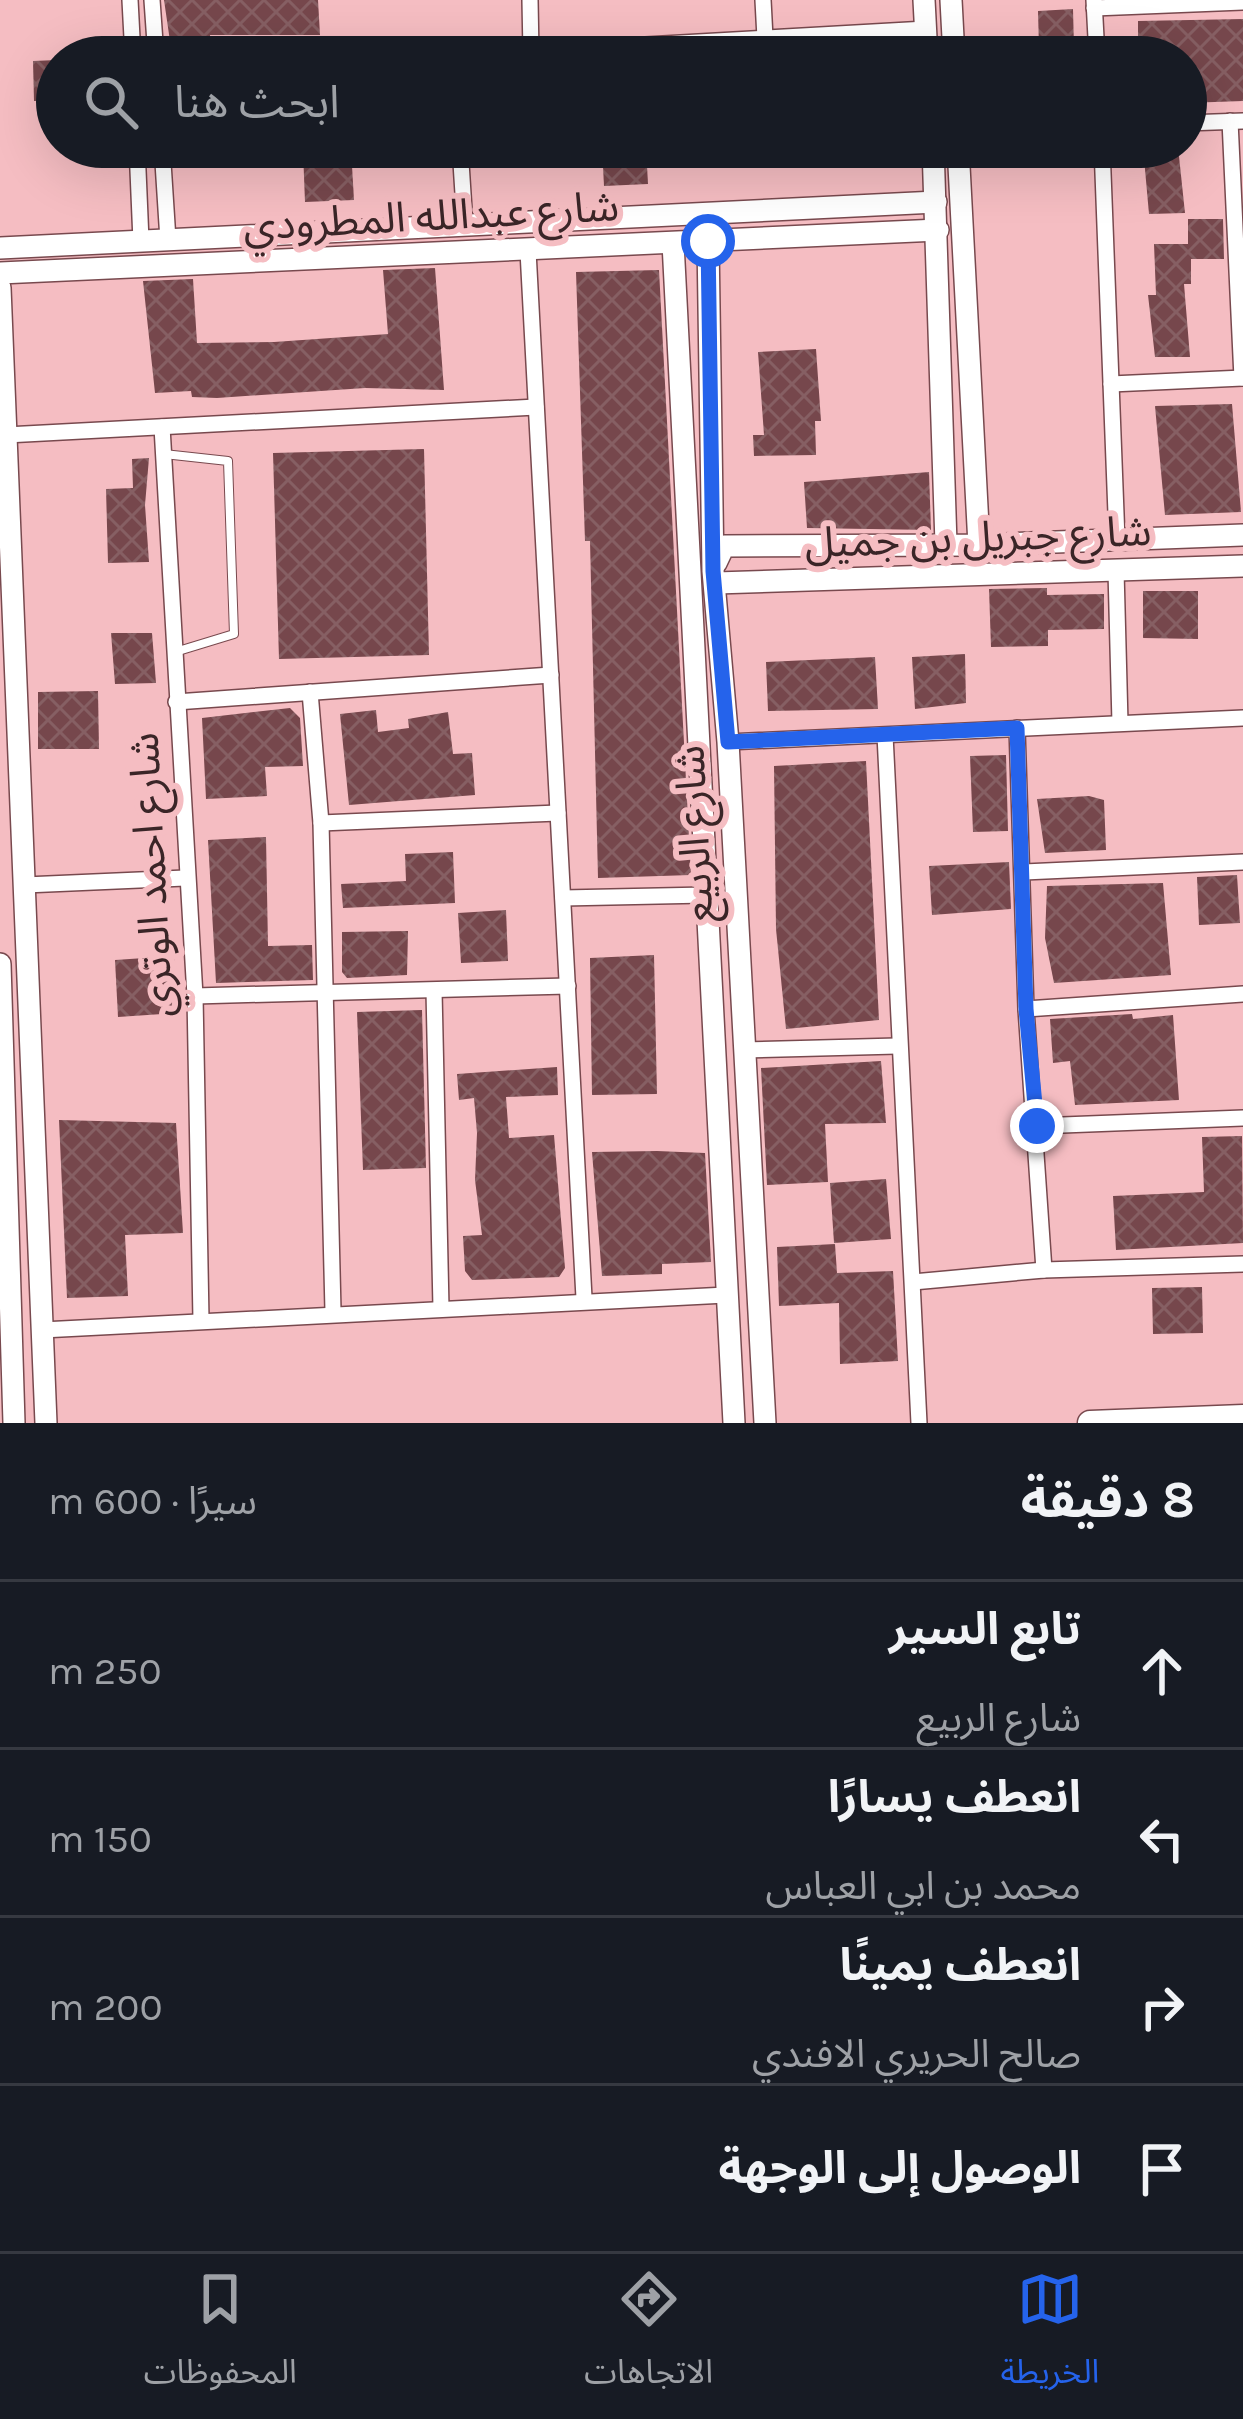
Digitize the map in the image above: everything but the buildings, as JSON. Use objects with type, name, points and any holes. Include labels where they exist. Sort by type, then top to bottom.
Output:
[{"type":"main road","points":[[1090,1423],[1243,1417]]},
{"type":"street","points":[[130,0],[132,36]]},
{"type":"street","points":[[152,0],[155,36]]},
{"type":"street","points":[[530,0],[531,36]]},
{"type":"street","points":[[763,0],[765,36]]},
{"type":"street","points":[[924,0],[926,36]]},
{"type":"street","points":[[951,0],[953,36]]},
{"type":"street","points":[[1096,36],[1094,4],[1243,2]]},
{"type":"street","points":[[801,36],[926,29]]},
{"type":"street","points":[[1111,384],[1242,378],[1236,121]]},
{"type":"street","points":[[138,168],[142,241]]},
{"type":"street","points":[[163,168],[168,240]]},
{"type":"street","points":[[461,168],[465,225]]},
{"type":"street","points":[[934,168],[948,537]]},
{"type":"street","points":[[959,168],[978,536]]},
{"type":"street","points":[[1103,168],[1118,540]]},
{"type":"street","name":"شارع عبدالله المطرودي","points":[[0,248],[936,202]]},
{"type":"street","name":"شارع عبدالله المطرودي","points":[[0,273],[938,230]]},
{"type":"street","name":"شارع الربيع","points":[[708,241],[728,742],[765,1423]]},
{"type":"street","name":"شارع الربيع","points":[[673,243],[734,1423]]},
{"type":"street","points":[[528,251],[584,1298]]},
{"type":"street","points":[[0,289],[46,1423]]},
{"type":"street","points":[[6,435],[536,407]]},
{"type":"street","name":"شارع احمد الوتري","points":[[162,427],[195,996],[201,1320]]},
{"type":"street","name":"شارع جبريل بن جميل","points":[[1243,536],[1118,540],[978,536],[724,546],[716,562],[722,583],[1243,566]]},
{"type":"street","points":[[1116,571],[1120,723]]},
{"type":"street","points":[[176,702],[551,675]]},
{"type":"street","points":[[310,692],[321,823],[333,1311]]},
{"type":"street","points":[[728,742],[1243,718]]},
{"type":"street","points":[[1017,728],[1026,1009],[1044,1270]]},
{"type":"street","points":[[885,735],[919,1423]]},
{"type":"street","points":[[321,823],[558,813]]},
{"type":"street","points":[[1024,872],[1243,862]]},
{"type":"street","points":[[25,885],[185,878]]},
{"type":"street","points":[[563,898],[706,895]]},
{"type":"street","points":[[0,964],[14,1423]]},
{"type":"street","points":[[195,996],[568,986]]},
{"type":"street","points":[[434,991],[441,1308]]},
{"type":"street","points":[[1026,1009],[1243,994]]},
{"type":"street","points":[[743,1050],[898,1046]]},
{"type":"street","points":[[1037,1126],[1243,1118]]},
{"type":"street","points":[[913,1282],[1044,1270],[1243,1264]]},
{"type":"street","points":[[42,1330],[584,1298],[726,1295]]},
{"type":"lane","points":[[164,454],[228,461],[236,603],[234,634],[174,652]]},
{"type":"route","points":[[708,241],[713,571],[728,742],[1017,728],[1026,1009],[1037,1126]]}]
